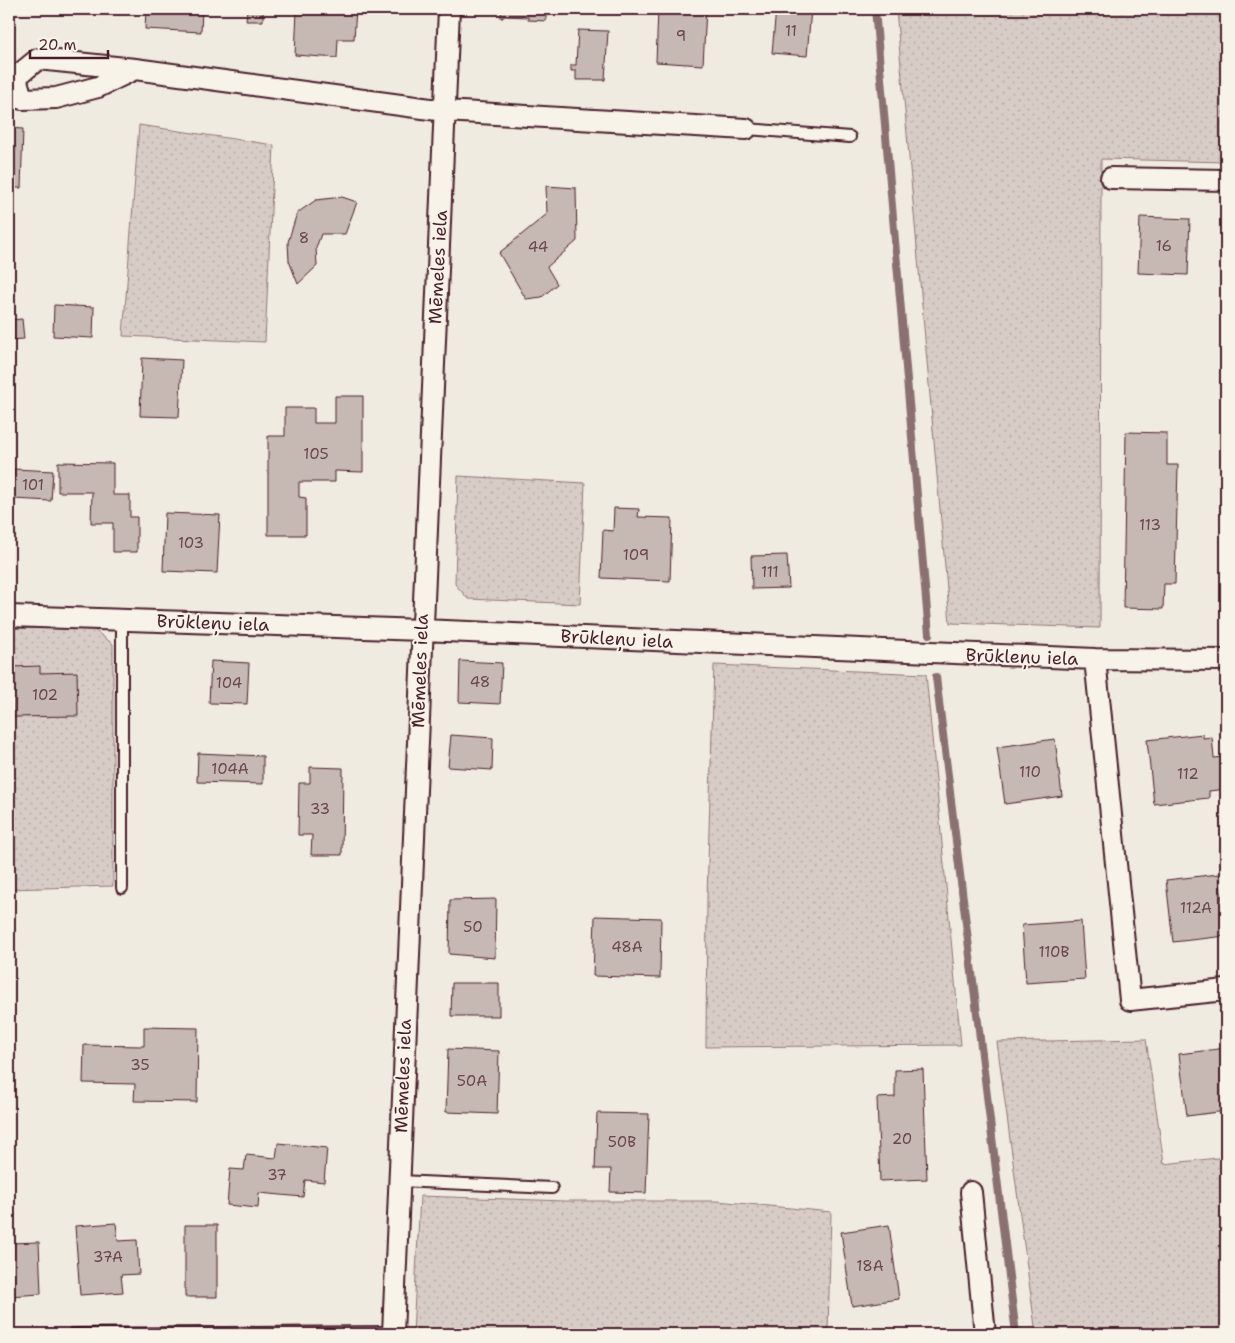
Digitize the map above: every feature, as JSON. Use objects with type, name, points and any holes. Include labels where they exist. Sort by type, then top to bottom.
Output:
[{"type":"street","name":"Mēmeles iela","points":[[393,1333],[449,9]]},
{"type":"street","points":[[135,69],[98,87],[56,98],[22,99],[16,77],[38,59],[135,69],[445,111],[746,129]]},
{"type":"street","points":[[1111,178],[1226,180]]},
{"type":"street","name":"Brūkleņu iela","points":[[9,616],[422,630],[1095,659],[1226,660]]},
{"type":"street","points":[[1095,659],[1130,1000],[1226,990]]},
{"type":"street","points":[[971,1192],[984,1334]]},
{"type":"lane","points":[[746,129],[850,137]]},
{"type":"lane","points":[[122,620],[122,888]]},
{"type":"lane","points":[[398,1181],[552,1188]]},
{"type":"lane","points":[[73,1334],[393,1333]]},
{"type":"shaded area","points":[[896,9],[1226,9],[1226,162],[1101,159],[1100,628],[950,623]]},
{"type":"shaded area","points":[[139,125],[274,145],[265,342],[123,336]]},
{"type":"shaded area","points":[[458,476],[585,483],[580,604],[468,599],[455,584]]},
{"type":"shaded area","points":[[9,628],[93,629],[113,644],[113,886],[9,889]]},
{"type":"shaded area","points":[[714,665],[926,674],[961,1045],[706,1047],[707,897]]},
{"type":"shaded area","points":[[1146,1039],[1164,1164],[1226,1157],[1226,1334],[1036,1334],[997,1042]]},
{"type":"shaded area","points":[[420,1196],[565,1201],[717,1201],[831,1212],[828,1332],[815,1334],[413,1334]]},
{"type":"building","points":[[146,9],[202,9],[201,32],[145,29]]},
{"type":"building","points":[[247,9],[263,9],[263,21],[246,21]]},
{"type":"building","points":[[325,9],[356,9],[354,39],[338,39],[337,58],[295,55],[297,10],[322,11]]},
{"type":"building","points":[[501,9],[546,9],[546,21],[528,20],[528,17],[503,16],[501,18]]},
{"type":"building","points":[[658,9],[706,9],[703,65],[656,62]]},
{"type":"building","points":[[776,9],[811,9],[807,56],[772,53]]},
{"type":"building","points":[[578,30],[608,31],[605,80],[576,80],[576,71],[571,71],[571,65],[576,65]]},
{"type":"building","points":[[9,128],[23,129],[21,188],[9,188]]},
{"type":"building","points":[[546,186],[576,188],[577,241],[547,267],[557,284],[542,297],[526,299],[499,253],[547,214]]},
{"type":"building","points":[[342,197],[357,202],[345,234],[321,234],[316,248],[317,266],[298,284],[289,261],[288,242],[297,213],[316,200]]},
{"type":"building","points":[[1140,217],[1190,219],[1188,275],[1138,273]]},
{"type":"building","points":[[54,305],[94,307],[93,338],[53,336]]},
{"type":"building","points":[[22,319],[24,339],[9,340],[9,320]]},
{"type":"building","points":[[142,358],[182,360],[179,417],[140,416]]},
{"type":"building","points":[[335,396],[363,396],[363,472],[335,471],[335,482],[299,482],[299,497],[306,498],[306,535],[268,535],[268,436],[285,436],[285,408],[314,408],[314,423],[335,423]]},
{"type":"building","points":[[1126,432],[1167,433],[1167,465],[1178,465],[1175,584],[1164,584],[1163,609],[1123,608]]},
{"type":"building","points":[[58,462],[113,463],[113,495],[130,495],[130,517],[137,517],[137,552],[113,552],[113,523],[91,523],[92,492],[58,492]]},
{"type":"building","points":[[14,469],[53,471],[51,501],[13,499]]},
{"type":"building","points":[[614,508],[639,509],[638,517],[672,518],[670,581],[601,578],[603,530],[613,531]]},
{"type":"building","points":[[165,513],[220,515],[217,573],[163,571]]},
{"type":"building","points":[[787,555],[789,588],[752,589],[751,556]]},
{"type":"building","points":[[211,661],[249,663],[247,704],[209,703]]},
{"type":"building","points":[[460,661],[502,663],[500,704],[459,702]]},
{"type":"building","points":[[40,666],[40,673],[77,672],[78,716],[13,717],[12,667]]},
{"type":"building","points":[[1203,734],[1203,738],[1212,737],[1214,758],[1226,757],[1226,789],[1209,791],[1209,798],[1154,804],[1147,740]]},
{"type":"building","points":[[451,735],[493,738],[492,770],[448,767]]},
{"type":"building","points":[[1055,739],[1062,796],[1005,804],[997,747]]},
{"type":"building","points":[[198,753],[263,756],[263,784],[197,782]]},
{"type":"building","points":[[310,767],[343,768],[342,855],[311,855],[312,835],[298,835],[299,783],[310,783]]},
{"type":"building","points":[[1219,874],[1226,936],[1173,942],[1166,880]]},
{"type":"building","points":[[496,899],[495,958],[449,954],[450,900]]},
{"type":"building","points":[[595,916],[661,918],[660,978],[593,976]]},
{"type":"building","points":[[1081,921],[1085,979],[1026,983],[1022,925]]},
{"type":"building","points":[[452,983],[499,983],[499,1016],[451,1016]]},
{"type":"building","points":[[144,1027],[198,1028],[197,1102],[134,1101],[135,1084],[83,1083],[84,1045],[144,1046]]},
{"type":"building","points":[[1226,1048],[1226,1111],[1187,1116],[1179,1054]]},
{"type":"building","points":[[448,1049],[499,1051],[497,1114],[446,1112]]},
{"type":"building","points":[[923,1069],[927,1179],[880,1181],[877,1098],[895,1097],[895,1070]]},
{"type":"building","points":[[597,1113],[649,1114],[646,1193],[610,1192],[611,1169],[595,1169]]},
{"type":"building","points":[[278,1143],[327,1148],[324,1182],[305,1180],[303,1197],[259,1193],[258,1208],[227,1205],[230,1169],[244,1170],[246,1155],[276,1158]]},
{"type":"building","points":[[116,1223],[118,1241],[137,1240],[139,1274],[121,1275],[123,1292],[80,1295],[75,1226]]},
{"type":"building","points":[[185,1225],[217,1225],[217,1297],[185,1297]]},
{"type":"building","points":[[889,1225],[899,1299],[852,1306],[841,1232]]},
{"type":"building","points":[[39,1242],[41,1294],[9,1296],[9,1243]]},
{"type":"waterway","points":[[875,9],[929,634]]},
{"type":"waterway","points":[[936,677],[1016,1334]]}]
